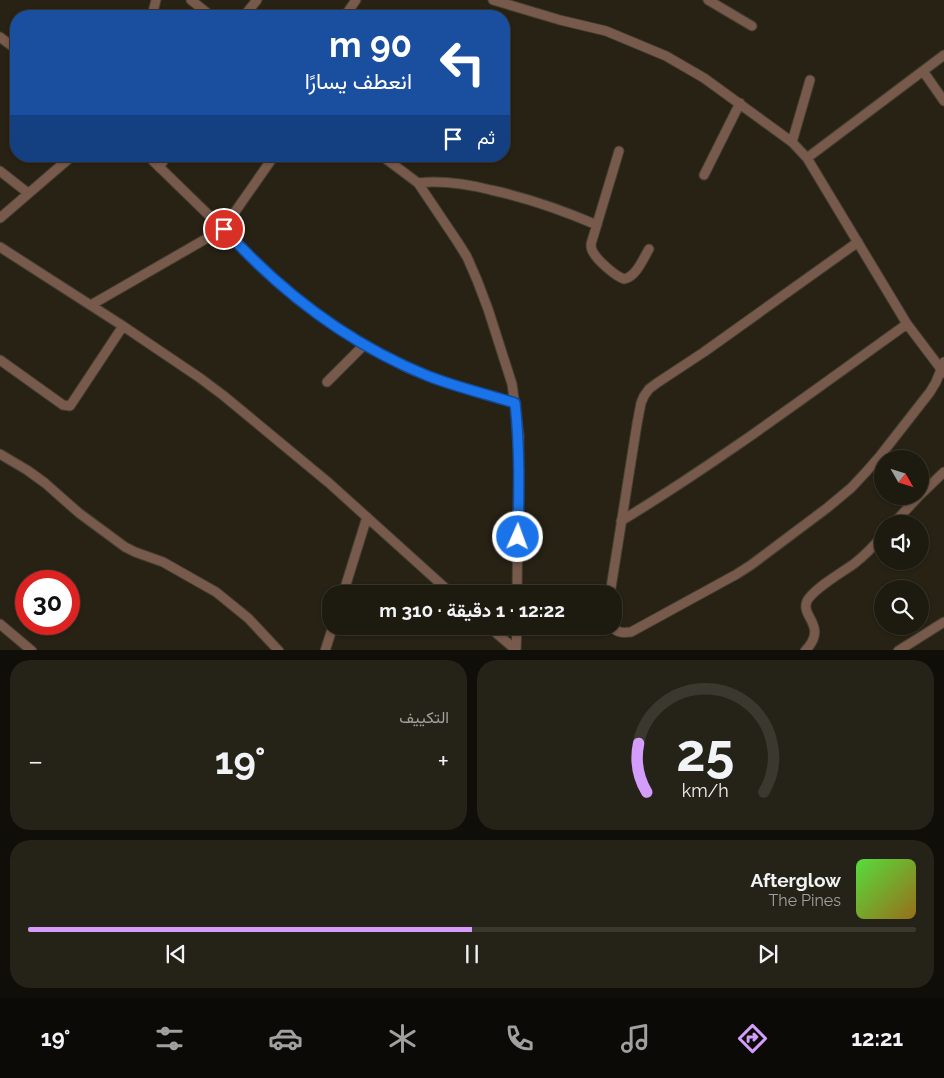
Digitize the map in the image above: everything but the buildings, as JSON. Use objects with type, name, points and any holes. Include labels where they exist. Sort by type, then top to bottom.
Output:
[{"type":"street","points":[[191,0],[204,10]]},
{"type":"street","points":[[249,10],[257,0]]},
{"type":"street","points":[[494,0],[560,20],[606,31],[666,56],[704,78],[792,142],[806,158],[907,324],[943,368],[930,392],[880,456],[855,484],[827,508],[751,565],[720,584],[631,632],[622,633]]},
{"type":"street","points":[[708,0],[752,26]]},
{"type":"street","points":[[806,158],[944,55]]},
{"type":"street","points":[[923,72],[944,101]]},
{"type":"street","points":[[792,142],[810,80]]},
{"type":"street","points":[[704,175],[740,104]]},
{"type":"street","points":[[619,151],[591,244],[593,253],[613,273],[624,279],[632,275],[649,248]]},
{"type":"street","points":[[0,218],[65,162]]},
{"type":"street","points":[[154,162],[224,229],[250,257],[282,286],[330,323],[364,345],[410,369],[448,383],[515,403]]},
{"type":"street","points":[[159,167],[163,162]]},
{"type":"street","points":[[91,305],[224,229],[270,162]]},
{"type":"street","points":[[390,162],[418,183],[466,257],[488,309],[512,384],[519,435],[517,585]]},
{"type":"street","points":[[0,171],[28,193]]},
{"type":"street","points":[[418,183],[454,183],[476,186],[550,206],[597,225]]},
{"type":"street","points":[[611,585],[639,413],[644,396],[649,389],[858,242]]},
{"type":"street","points":[[0,247],[123,326],[224,396],[329,483],[442,585]]},
{"type":"street","points":[[621,521],[725,453],[907,324]]},
{"type":"street","points":[[0,360],[64,405],[70,406],[123,326]]},
{"type":"street","points":[[327,382],[364,345]]},
{"type":"street","points":[[0,454],[39,479],[79,513],[125,547],[163,562],[216,592],[248,618],[279,650]]},
{"type":"street","points":[[929,486],[944,472]]},
{"type":"street","points":[[901,515],[911,505]]},
{"type":"street","points":[[346,585],[367,517]]},
{"type":"street","points":[[805,650],[813,641],[815,633],[807,609],[808,601],[817,590],[865,555],[874,545]]},
{"type":"street","points":[[898,650],[944,622]]},
{"type":"street","points":[[0,624],[32,650]]},
{"type":"street","points":[[325,650],[329,635]]},
{"type":"street","points":[[498,635],[516,650]]},
{"type":"street","points":[[516,650],[517,635]]},
{"type":"route","points":[[224,229],[250,257],[295,297],[364,345],[410,369],[430,377],[515,403],[519,435],[518,537]]}]
